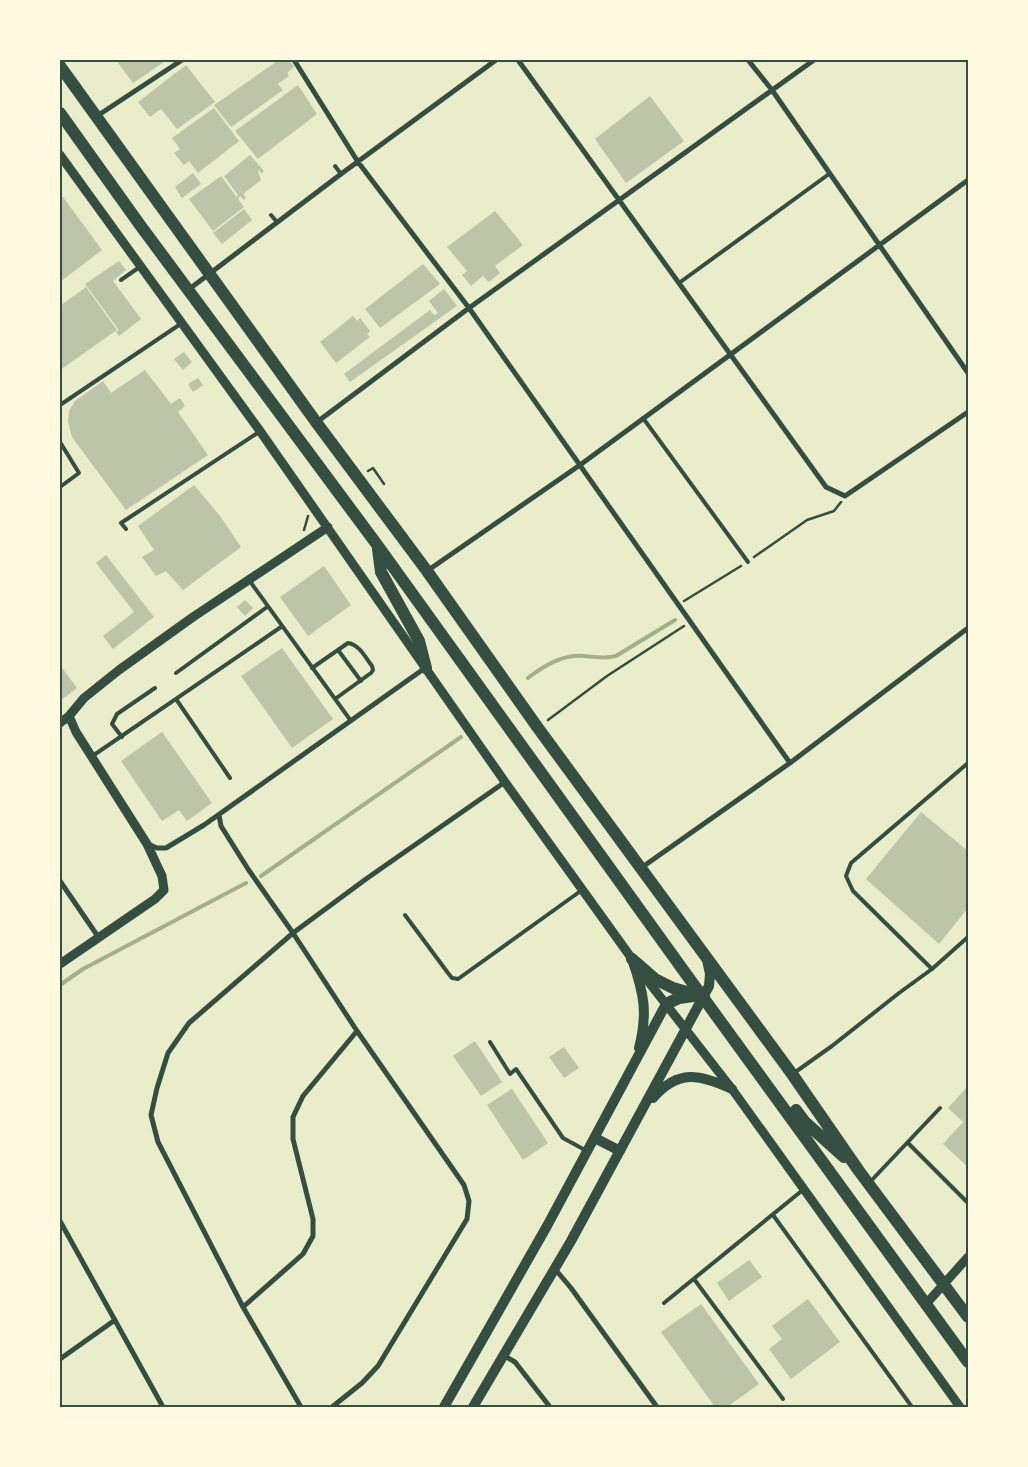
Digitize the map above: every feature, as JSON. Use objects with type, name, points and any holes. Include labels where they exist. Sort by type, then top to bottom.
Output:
[{"type":"highway","points":[[60,66],[316,422],[427,571],[538,728],[792,1074],[859,1171],[968,1317]]},
{"type":"highway","points":[[60,114],[378,546],[968,1362]]},
{"type":"highway","points":[[378,546],[381,572],[419,641],[426,668]]},
{"type":"highway","points":[[632,959],[655,978],[673,988],[703,997],[720,1008],[805,1122],[859,1171]]},
{"type":"highway","points":[[666,1004],[689,996],[703,997]]},
{"type":"main road","points":[[473,1407],[502,1355],[555,1269],[709,986],[710,974],[706,958]]},
{"type":"main road","points":[[632,959],[644,996],[642,1036],[636,1062]]},
{"type":"main road","points":[[444,1407],[547,1226],[666,1004]]},
{"type":"main road","points":[[640,1112],[660,1090],[679,1079],[699,1076],[732,1089]]},
{"type":"main road","points":[[595,1138],[620,1151]]},
{"type":"street","points":[[97,116],[182,60]]},
{"type":"street","points":[[294,60],[358,162],[469,308],[790,762]]},
{"type":"street","points":[[188,290],[496,60]]},
{"type":"street","points":[[518,60],[826,487],[845,496],[968,412]]},
{"type":"street","points":[[748,60],[772,90],[968,373]]},
{"type":"street","points":[[316,422],[469,308],[814,60]]},
{"type":"street","points":[[60,155],[260,431],[582,890],[632,959],[732,1089],[960,1407]]},
{"type":"street","points":[[427,571],[580,465],[968,180]]},
{"type":"street","points":[[60,723],[69,716],[84,698],[192,616],[328,528]]},
{"type":"street","points":[[641,868],[790,762],[968,628]]},
{"type":"street","points":[[147,844],[157,848],[166,848],[219,815],[426,668]]},
{"type":"street","points":[[60,964],[155,900],[164,890],[162,876],[147,844],[76,732],[69,716]]},
{"type":"street","points":[[301,1407],[243,1307],[158,1142],[151,1115],[168,1053],[188,1023],[293,933],[366,879],[505,782]]},
{"type":"street","points":[[219,815],[220,826],[248,869],[464,1185],[468,1201],[467,1219],[378,1366],[362,1384],[332,1407]]},
{"type":"street","points":[[60,881],[99,938]]},
{"type":"street","points":[[243,1307],[303,1254],[313,1236],[313,1219],[293,1139],[293,1117],[303,1096],[357,1031]]},
{"type":"street","points":[[60,1221],[163,1407]]},
{"type":"street","points":[[926,1304],[968,1257]]},
{"type":"street","points":[[555,1269],[571,1288],[657,1407]]},
{"type":"street","points":[[60,1359],[114,1320]]},
{"type":"street","points":[[502,1355],[515,1362],[550,1407]]},
{"type":"lane","points":[[335,166],[341,174]]},
{"type":"lane","points":[[679,283],[830,174]]},
{"type":"lane","points":[[270,215],[277,222]]},
{"type":"lane","points":[[121,280],[141,266]]},
{"type":"lane","points":[[60,405],[182,323]]},
{"type":"lane","points":[[643,418],[748,562]]},
{"type":"lane","points":[[126,529],[121,523],[260,431]]},
{"type":"lane","points":[[60,442],[79,473],[60,487]]},
{"type":"lane","points":[[249,580],[350,721]]},
{"type":"lane","points":[[176,673],[267,607]]},
{"type":"lane","points":[[92,757],[281,626]]},
{"type":"lane","points":[[312,668],[348,643],[354,644],[372,666],[373,670],[370,674],[335,699]]},
{"type":"lane","points":[[338,650],[360,681]]},
{"type":"lane","points":[[122,737],[112,724],[114,718],[155,688]]},
{"type":"lane","points":[[176,699],[230,778]]},
{"type":"lane","points":[[932,969],[853,891],[846,876],[850,863],[968,763]]},
{"type":"lane","points":[[405,915],[452,978],[458,979],[582,890]]},
{"type":"lane","points":[[792,1074],[832,1046],[932,969],[968,938]]},
{"type":"lane","points":[[490,1042],[510,1074],[516,1069],[563,1138],[587,1151]]},
{"type":"lane","points":[[868,1183],[940,1108]]},
{"type":"lane","points":[[908,1143],[968,1203]]},
{"type":"lane","points":[[664,1304],[804,1189]]},
{"type":"lane","points":[[773,1215],[912,1407]]},
{"type":"lane","points":[[694,1279],[783,1399]]},
{"type":"path","points":[[373,468],[384,484]]},
{"type":"path","points":[[680,607],[807,520],[834,511],[845,496]]},
{"type":"path","points":[[304,531],[308,516]]},
{"type":"path","points":[[550,719],[608,676],[690,621]]},
{"type":"building","points":[[116,60],[167,60],[133,83]]},
{"type":"building","points":[[279,60],[289,60],[294,67],[287,73],[289,76],[278,84],[283,90],[231,127],[214,105]]},
{"type":"building","points":[[186,65],[215,102],[177,129],[161,109],[150,117],[138,102]]},
{"type":"building","points":[[298,85],[317,114],[258,159],[235,131]]},
{"type":"building","points":[[650,96],[684,141],[626,183],[595,139]]},
{"type":"building","points":[[214,108],[239,141],[198,173],[189,161],[184,165],[174,153],[180,149],[172,138]]},
{"type":"building","points":[[250,155],[264,171],[261,174],[259,170],[261,180],[243,194],[246,198],[244,200],[240,196],[238,199],[238,195],[224,176]]},
{"type":"building","points":[[193,173],[201,184],[182,198],[175,187]]},
{"type":"building","points":[[221,176],[244,207],[213,231],[189,199]]},
{"type":"building","points":[[60,193],[102,250],[60,282]]},
{"type":"building","points":[[244,209],[252,220],[222,244],[213,233]]},
{"type":"building","points":[[495,211],[523,245],[495,266],[500,273],[489,282],[483,276],[471,286],[462,275],[467,271],[447,247]]},
{"type":"building","points":[[119,261],[126,270],[113,281],[141,319],[119,336],[116,332],[119,330],[85,284]]},
{"type":"building","points":[[423,264],[440,284],[380,328],[365,309]]},
{"type":"building","points":[[86,287],[117,330],[60,370],[60,306]]},
{"type":"building","points":[[444,289],[457,306],[350,382],[344,374],[430,310],[434,315],[438,313],[429,301]]},
{"type":"building","points":[[353,316],[357,321],[360,318],[370,331],[367,334],[370,337],[336,363],[320,342]]},
{"type":"building","points":[[184,352],[192,362],[183,370],[174,359]]},
{"type":"building","points":[[145,370],[171,404],[180,398],[185,406],[178,412],[208,455],[126,510],[72,437],[68,422],[69,411],[75,401],[103,381],[111,393]]},
{"type":"building","points":[[198,378],[203,385],[193,392],[188,384]]},
{"type":"building","points":[[194,485],[220,516],[241,547],[183,590],[166,571],[156,576],[142,557],[154,550],[138,526]]},
{"type":"building","points":[[106,555],[154,617],[113,649],[103,636],[134,612],[96,563]]},
{"type":"building","points":[[324,566],[351,605],[308,636],[280,597]]},
{"type":"building","points":[[245,600],[253,608],[245,616],[237,607]]},
{"type":"building","points":[[282,648],[333,719],[292,748],[241,676]]},
{"type":"building","points":[[60,665],[77,688],[60,701]]},
{"type":"building","points":[[162,732],[212,803],[187,821],[179,810],[162,821],[121,761]]},
{"type":"building","points":[[921,812],[968,851],[968,908],[939,944],[866,879]]},
{"type":"building","points":[[475,1041],[502,1082],[481,1096],[453,1056]]},
{"type":"building","points":[[564,1047],[579,1068],[564,1078],[549,1057]]},
{"type":"building","points":[[968,1086],[968,1167],[943,1144],[963,1122],[948,1108]]},
{"type":"building","points":[[512,1089],[548,1143],[523,1160],[487,1105]]},
{"type":"building","points":[[749,1260],[762,1277],[729,1301],[717,1283]]},
{"type":"building","points":[[808,1299],[840,1342],[791,1379],[769,1349],[782,1339],[772,1326]]},
{"type":"building","points":[[701,1304],[759,1384],[727,1407],[715,1407],[661,1332]]},
{"type":"waterway","points":[[528,678],[548,665],[569,657],[604,658],[616,656],[675,620]]},
{"type":"waterway","points":[[261,876],[461,737]]},
{"type":"waterway","points":[[60,985],[83,969],[246,883]]}]
